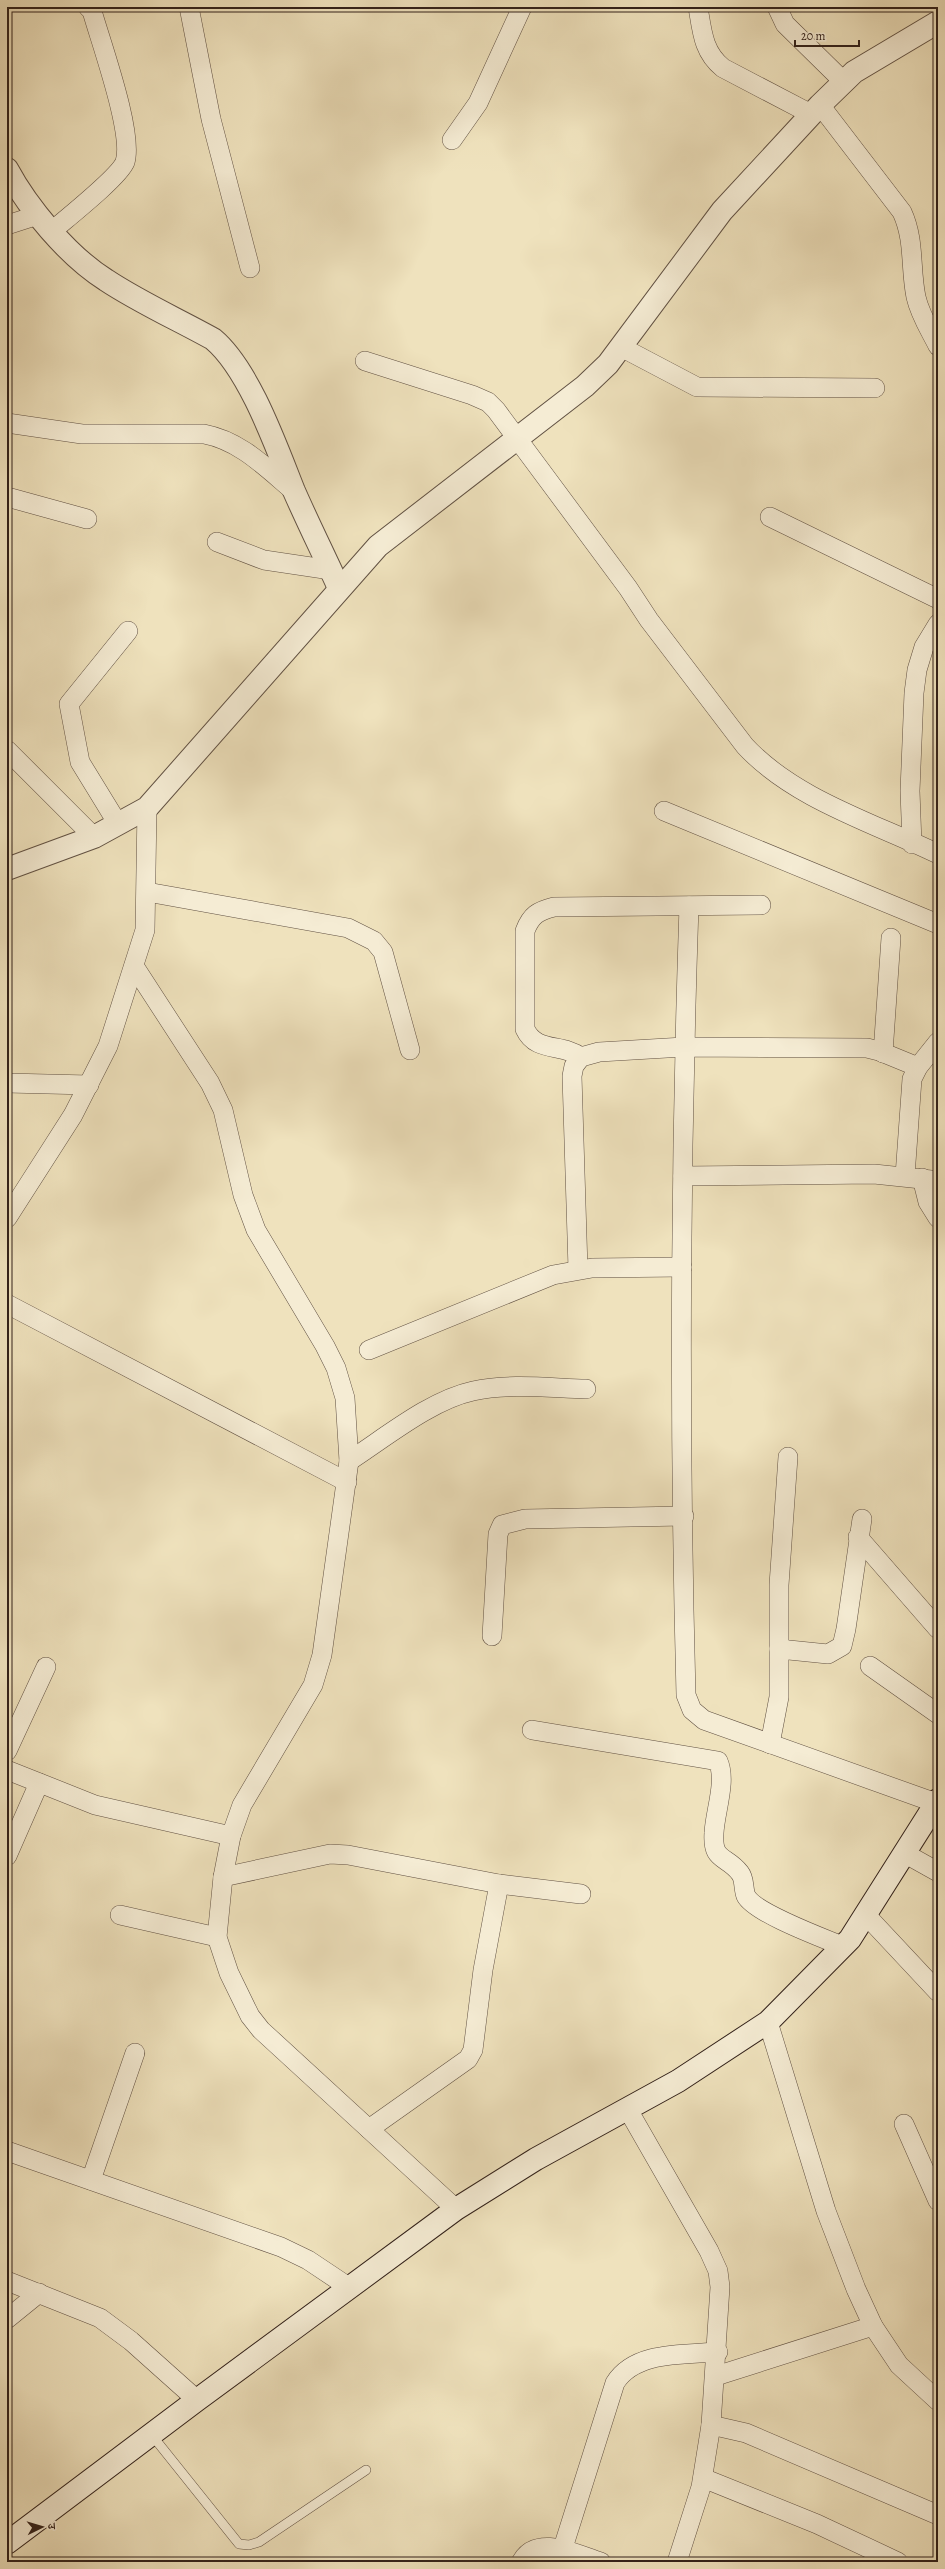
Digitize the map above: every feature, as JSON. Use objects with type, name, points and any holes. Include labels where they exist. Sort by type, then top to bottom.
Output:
[{"type":"street","points":[[52,231],[114,176],[125,163],[127,133],[92,11],[88,7]]},
{"type":"street","points":[[189,7],[211,119],[250,268]]},
{"type":"street","points":[[452,140],[482,97],[522,7]]},
{"type":"street","points":[[698,7],[704,40],[712,59],[723,68],[815,110],[902,212],[909,226],[913,246],[916,297],[922,316],[938,346]]},
{"type":"street","points":[[777,7],[786,24],[844,82]]},
{"type":"street","points":[[7,869],[94,837],[148,808],[335,579],[517,436],[585,386],[608,364],[722,211],[815,110],[854,72],[938,22]]},
{"type":"street","points":[[7,169],[38,215],[52,231],[105,280],[213,339],[226,350],[275,442],[295,492],[335,579]]},
{"type":"street","points":[[7,225],[38,215]]},
{"type":"street","points":[[621,347],[697,387],[875,388]]},
{"type":"street","points":[[365,362],[488,402],[517,436],[649,620],[745,746],[761,763],[792,784],[912,844],[938,854]]},
{"type":"street","points":[[7,423],[82,434],[204,434],[221,437],[237,444],[295,492]]},
{"type":"street","points":[[7,497],[87,519]]},
{"type":"street","points":[[770,517],[938,599]]},
{"type":"street","points":[[217,542],[264,560],[335,579]]},
{"type":"street","points":[[912,844],[910,791],[914,693],[917,670],[924,647],[938,624]]},
{"type":"street","points":[[118,824],[80,762],[72,730],[69,704],[128,631]]},
{"type":"street","points":[[7,750],[94,837]]},
{"type":"street","points":[[7,1218],[73,1115],[108,1046],[145,930],[148,808]]},
{"type":"street","points":[[664,811],[938,924]]},
{"type":"street","points":[[147,892],[348,928],[362,933],[374,941],[383,952],[410,1050]]},
{"type":"street","points":[[581,1057],[573,1051],[536,1043],[529,1038],[525,1029],[525,931],[530,917],[541,910],[554,907],[762,905]]},
{"type":"street","points":[[7,2543],[197,2400],[456,2209],[536,2159],[678,2081],[768,2022],[842,1946],[865,1914],[937,1801],[704,1720],[692,1710],[686,1695],[682,1267],[684,1047],[689,906]]},
{"type":"street","points":[[883,1053],[891,938]]},
{"type":"street","points":[[134,966],[210,1083],[223,1110],[242,1194],[256,1230],[325,1346],[336,1368],[345,1398],[349,1461],[322,1655],[313,1685],[255,1780],[242,1805],[231,1836],[223,1877],[217,1937],[229,1973],[250,2016],[261,2030],[456,2209]]},
{"type":"street","points":[[938,1042],[918,1067],[912,1079],[922,1179],[928,1202],[938,1218]]},
{"type":"street","points":[[578,1270],[572,1076],[574,1066],[581,1057],[599,1052],[684,1047],[867,1048],[918,1067]]},
{"type":"street","points":[[7,1083],[89,1085]]},
{"type":"street","points":[[683,1176],[874,1174],[922,1179]]},
{"type":"street","points":[[369,1350],[553,1275],[578,1270],[682,1267]]},
{"type":"street","points":[[7,1304],[346,1482]]},
{"type":"street","points":[[349,1461],[436,1405],[473,1391],[493,1388],[586,1389]]},
{"type":"street","points":[[770,1744],[779,1697],[778,1585],[788,1457]]},
{"type":"street","points":[[492,1636],[498,1534],[502,1525],[525,1519],[684,1516]]},
{"type":"street","points":[[779,1650],[828,1654],[842,1646],[846,1629],[858,1537],[862,1519]]},
{"type":"street","points":[[858,1537],[938,1628]]},
{"type":"street","points":[[870,1666],[938,1714]]},
{"type":"street","points":[[7,1751],[46,1667]]},
{"type":"street","points":[[532,1730],[718,1761],[721,1777],[714,1834],[714,1848],[717,1856],[741,1874],[746,1896],[756,1905],[776,1918],[842,1946]]},
{"type":"street","points":[[7,1770],[95,1805],[231,1836]]},
{"type":"street","points":[[7,1856],[39,1783]]},
{"type":"street","points":[[904,1853],[938,1872]]},
{"type":"street","points":[[223,1877],[330,1854],[499,1884],[581,1894]]},
{"type":"street","points":[[369,2129],[468,2059],[473,2050],[483,1970],[499,1884]]},
{"type":"street","points":[[865,1914],[938,1992]]},
{"type":"street","points":[[120,1915],[217,1937]]},
{"type":"street","points":[[768,2022],[826,2211],[840,2250],[873,2326],[899,2365],[938,2401]]},
{"type":"street","points":[[91,2180],[136,2053]]},
{"type":"street","points":[[627,2108],[699,2232],[718,2271],[720,2287],[716,2376],[711,2425],[703,2478],[694,2514],[678,2562]]},
{"type":"street","points":[[904,2124],[938,2201]]},
{"type":"street","points":[[7,2151],[282,2246],[308,2260],[350,2288]]},
{"type":"street","points":[[7,2281],[100,2318],[131,2341],[197,2400]]},
{"type":"street","points":[[7,2319],[39,2293]]},
{"type":"street","points":[[716,2376],[873,2326]]},
{"type":"street","points":[[562,2551],[615,2383],[621,2372],[650,2359],[718,2352]]},
{"type":"street","points":[[711,2425],[746,2433],[938,2515]]},
{"type":"street","points":[[703,2478],[817,2524],[898,2562]]},
{"type":"street","points":[[521,2562],[526,2553],[536,2547],[546,2546],[601,2562]]},
{"type":"lane","points":[[152,2434],[239,2544],[249,2545],[258,2542],[366,2470]]}]
